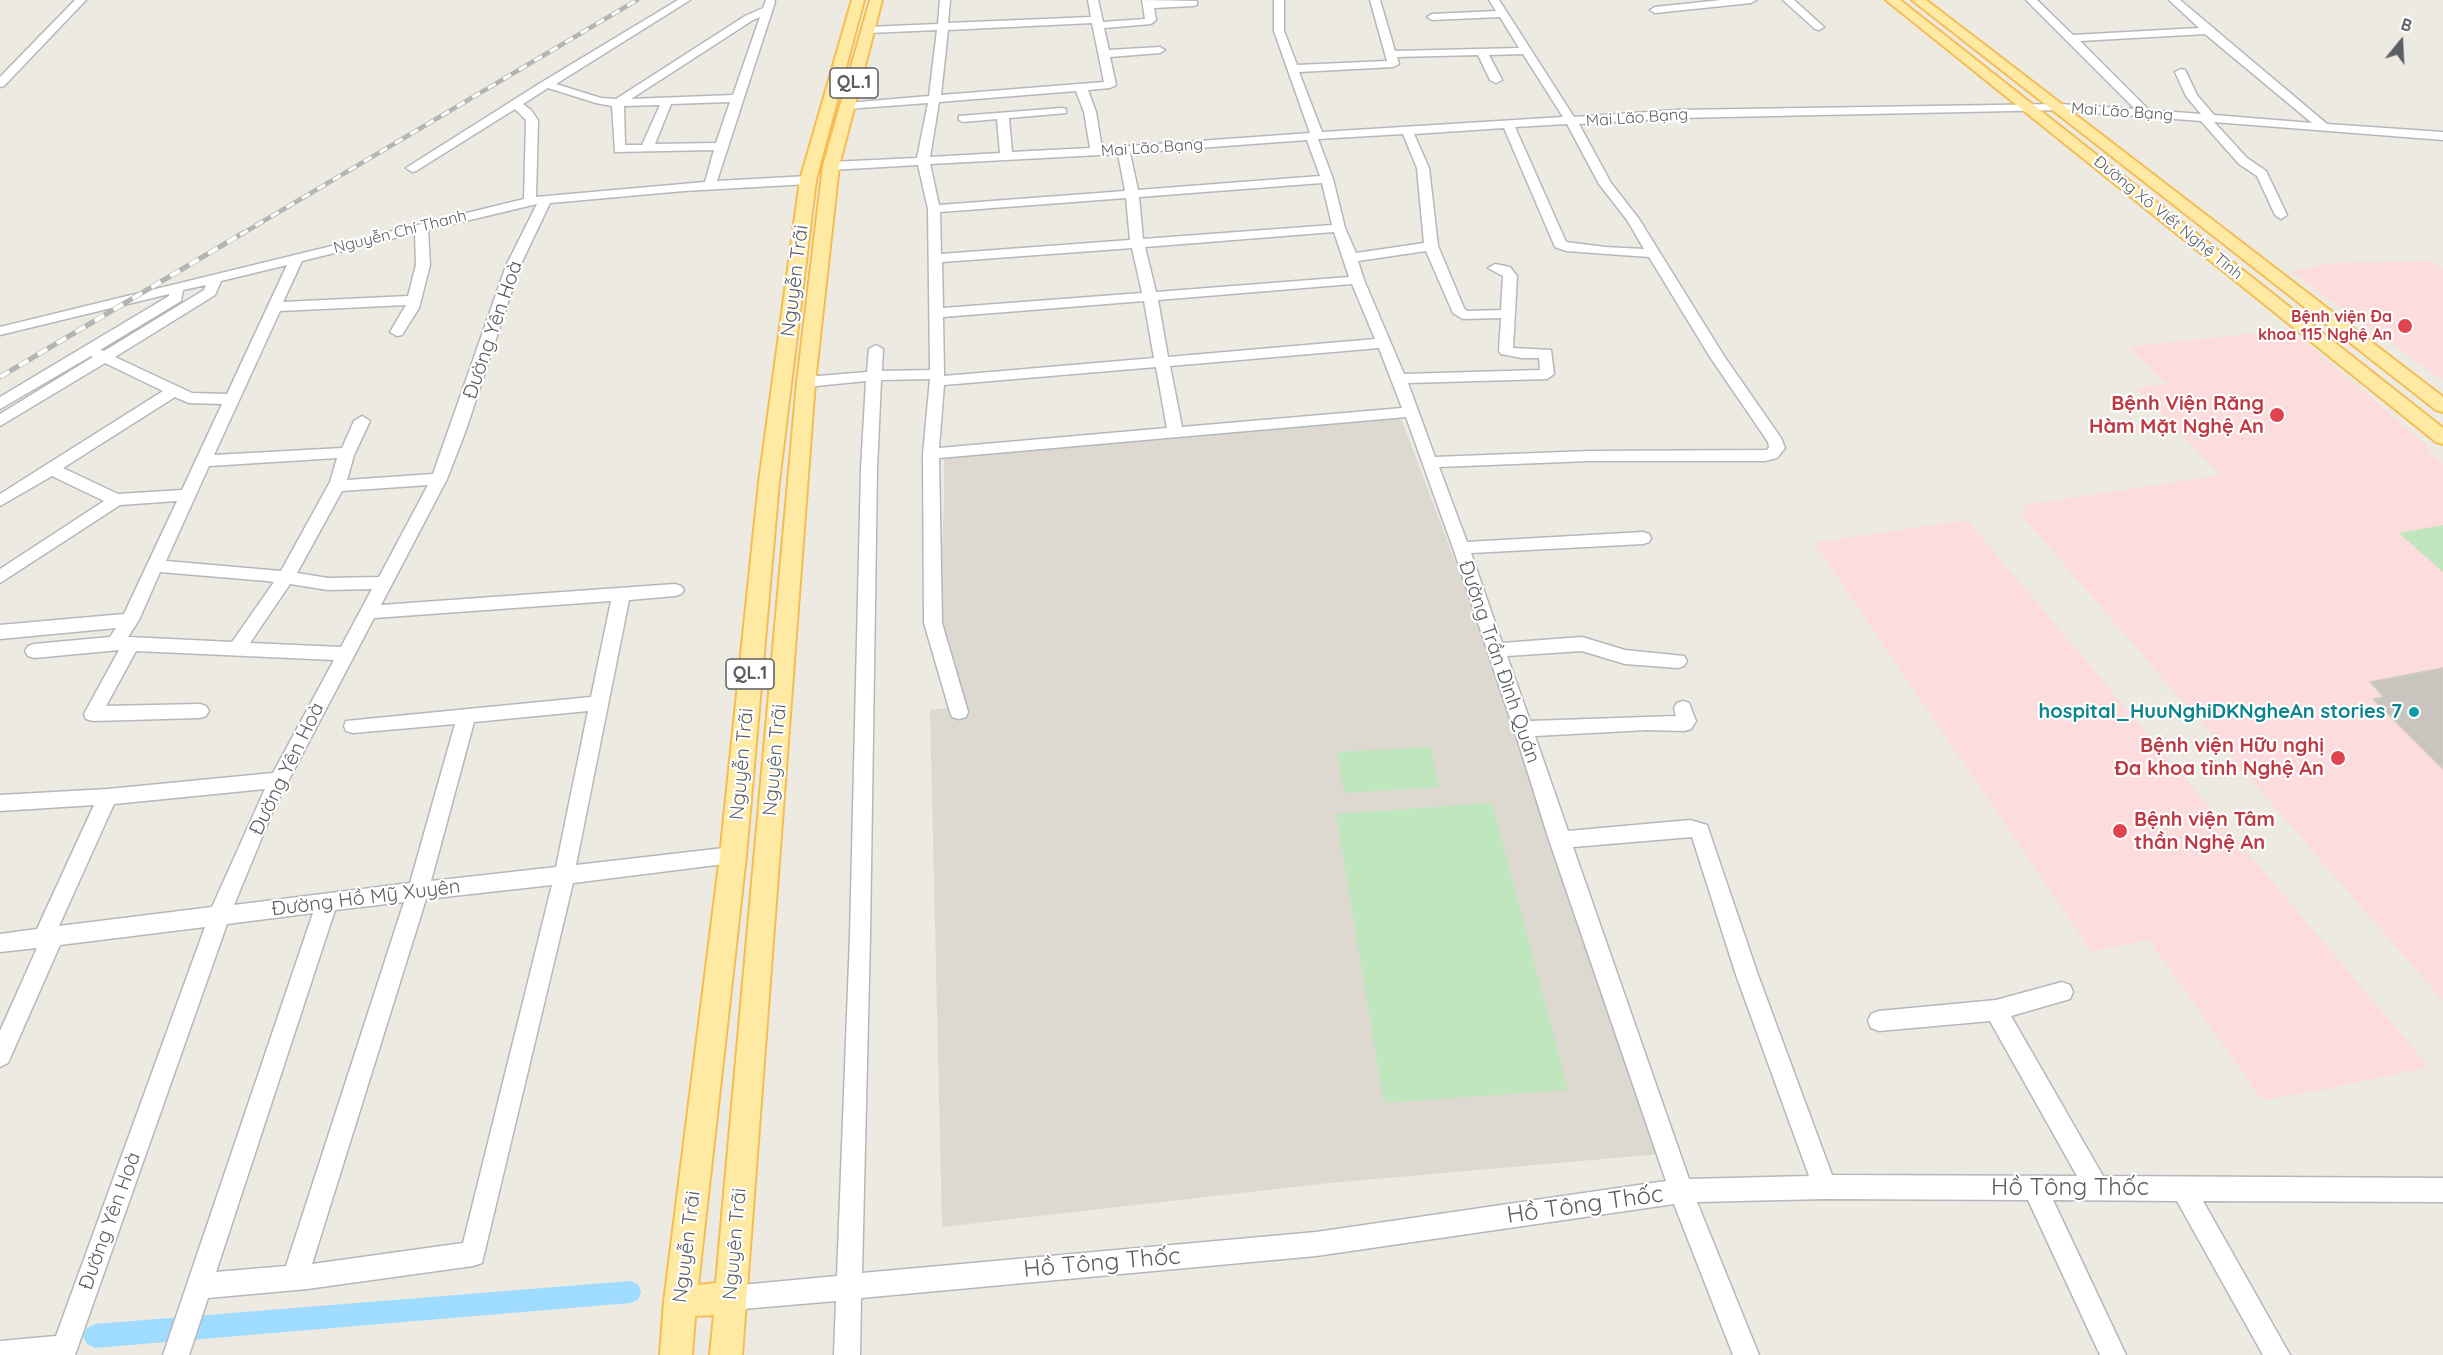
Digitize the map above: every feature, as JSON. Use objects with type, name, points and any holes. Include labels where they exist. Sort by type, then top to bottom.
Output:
[{"type":"main road","name":"Nguyễn Trãi","points":[[676,1355],[680,1302],[733,856],[768,482],[808,180],[858,0]]},
{"type":"main road","name":"QL.1","points":[[831,166],[876,0]]},
{"type":"main road","name":"Đường Xô Viết Nghệ Tĩnh","points":[[1892,0],[2442,436]]},
{"type":"main road","name":"Đường Xô Viết Nghệ Tĩnh","points":[[1918,0],[2443,406]]},
{"type":"main road","points":[[808,180],[831,166]]},
{"type":"main road","name":"Nguyên Trãi","points":[[726,1355],[806,382],[831,166]]},
{"type":"main road","points":[[680,1302],[730,1298]]},
{"type":"street","points":[[0,84],[81,0]]},
{"type":"street","points":[[412,168],[686,0]]},
{"type":"street","points":[[945,0],[939,72],[923,160],[934,209],[937,378],[931,454],[933,632],[959,712]]},
{"type":"street","points":[[848,106],[932,101],[1112,84],[1093,0]]},
{"type":"street","name":"Đường Trần Đình Quán","points":[[1279,0],[1279,31],[1314,136],[1339,228],[1461,548],[1521,729],[1681,1191],[1746,1355]]},
{"type":"street","points":[[1375,0],[1397,80]]},
{"type":"street","points":[[1428,462],[1589,456],[1765,456],[1775,453],[1778,448],[1717,357],[1633,219],[1605,184],[1572,122],[1494,0]]},
{"type":"street","points":[[1655,10],[1713,2],[1751,0]]},
{"type":"street","points":[[1788,0],[1819,27]]},
{"type":"street","points":[[2031,0],[2144,112]]},
{"type":"street","points":[[2174,0],[2323,126]]},
{"type":"street","points":[[868,30],[942,26],[1147,22],[1151,21],[1148,2],[1193,3]]},
{"type":"street","points":[[618,104],[769,5]]},
{"type":"street","points":[[710,185],[769,5]]},
{"type":"street","points":[[1432,17],[1502,14]]},
{"type":"street","points":[[2072,39],[2208,31]]},
{"type":"street","points":[[1105,54],[1160,50]]},
{"type":"street","points":[[1292,69],[1391,59],[1526,51]]},
{"type":"street","points":[[1482,52],[1496,80]]},
{"type":"street","points":[[2181,72],[2192,96],[2207,118],[2243,161],[2262,174],[2281,214]]},
{"type":"street","points":[[546,84],[600,101],[618,104],[737,98]]},
{"type":"street","points":[[1081,88],[1089,112],[1097,151]]},
{"type":"street","points":[[647,148],[667,101]]},
{"type":"street","points":[[515,104],[527,112],[532,120],[538,200]]},
{"type":"street","points":[[618,104],[617,147],[622,150],[722,146]]},
{"type":"street","name":"Mai Lão Bạng","points":[[831,166],[1123,150],[1508,123],[1572,122],[1677,114],[2059,107],[2443,136]]},
{"type":"street","points":[[963,118],[1062,111]]},
{"type":"street","points":[[1002,116],[1006,156]]},
{"type":"street","points":[[1508,123],[1562,245],[1617,252],[1654,253]]},
{"type":"street","points":[[1407,130],[1423,168],[1431,246],[1458,310],[1463,315],[1508,314]]},
{"type":"street","points":[[1123,150],[1131,183],[1137,243],[1150,296],[1175,433]]},
{"type":"street","points":[[934,209],[1327,179]]},
{"type":"street","name":"Nguyễn Chí Thanh","points":[[0,331],[538,200],[710,185],[808,180]]},
{"type":"street","name":"Đường Yên Hoà","points":[[63,1351],[219,916],[265,807],[345,654],[416,527],[439,479],[538,200]]},
{"type":"street","points":[[397,332],[414,300],[423,265],[421,227]]},
{"type":"street","points":[[934,259],[1339,228]]},
{"type":"street","points":[[1351,258],[1431,246]]},
{"type":"street","points":[[200,711],[93,714],[154,566],[297,258]]},
{"type":"street","points":[[1398,378],[1547,374],[1546,353],[1522,354],[1506,351],[1510,276],[1505,270],[1495,268]]},
{"type":"street","points":[[0,421],[210,292],[215,278]]},
{"type":"street","points":[[936,313],[1357,280]]},
{"type":"street","points":[[0,404],[176,298],[176,287]]},
{"type":"street","points":[[275,307],[414,300]]},
{"type":"street","points":[[806,382],[874,376],[937,378],[1383,343]]},
{"type":"street","points":[[847,1355],[851,1285],[868,469],[876,349]]},
{"type":"street","points":[[89,350],[189,398],[231,399]]},
{"type":"street","points":[[0,501],[173,392]]},
{"type":"street","points":[[931,454],[1411,412]]},
{"type":"street","points":[[237,648],[285,579],[336,486],[346,455],[362,421]]},
{"type":"street","points":[[202,461],[340,453],[346,455]]},
{"type":"street","points":[[51,469],[116,500],[187,495]]},
{"type":"street","points":[[336,486],[439,479]]},
{"type":"street","points":[[0,577],[116,500]]},
{"type":"street","points":[[1461,548],[1643,538]]},
{"type":"street","points":[[154,566],[239,572],[328,584],[384,583]]},
{"type":"street","points":[[368,612],[675,590]]},
{"type":"street","points":[[199,1286],[295,1278],[473,1254],[564,876],[621,595]]},
{"type":"street","points":[[0,632],[130,621]]},
{"type":"street","points":[[34,651],[123,643],[345,654]]},
{"type":"street","points":[[1494,650],[1582,644],[1625,657],[1678,661]]},
{"type":"street","points":[[353,726],[599,703]]},
{"type":"street","points":[[1521,729],[1647,723],[1684,724],[1687,721],[1683,708]]},
{"type":"street","points":[[295,1278],[418,891],[467,715]]},
{"type":"street","points":[[0,803],[108,797],[279,780]]},
{"type":"street","points":[[0,1056],[108,797]]},
{"type":"street","points":[[1559,840],[1690,828],[1700,831],[1747,975],[1825,1187]]},
{"type":"street","name":"Đường Hồ Mỹ Xuyên","points":[[0,944],[418,891],[733,856]]},
{"type":"street","points":[[183,1335],[327,903]]},
{"type":"street","points":[[1879,1021],[1996,1011],[2062,992]]},
{"type":"street","points":[[1996,1011],[2096,1188]]},
{"type":"street","name":"Hồ Tông Thốc","points":[[730,1298],[851,1285],[1316,1244],[1681,1191],[1825,1187],[2443,1190]]},
{"type":"street","points":[[2035,1188],[2113,1355]]},
{"type":"street","points":[[2183,1188],[2277,1355]]},
{"type":"street","points":[[0,1354],[63,1351]]},
{"type":"shaded area","name":"Bệnh viện Đa khoa 115 Nghệ An","points":[[2431,261],[2443,270],[2443,381],[2290,271],[2333,263]]},
{"type":"shaded area","name":"Bệnh viện Hữu nghị Đa khoa tỉnh Nghệ An","points":[[2290,329],[2425,444],[2432,455],[2443,465],[2443,1001],[2022,516],[2025,505],[2221,475],[2136,388],[2166,384],[2129,347]]},
{"type":"shaded area","points":[[1399,413],[1489,651],[1661,1154],[1329,1183],[942,1227],[930,710],[965,706],[939,627],[944,457]]},
{"type":"shaded area","name":"Bệnh viện Tâm thần Nghệ An","points":[[1967,520],[2429,1067],[2262,1100],[2149,940],[2092,952],[1814,543]]},
{"type":"green space","points":[[2443,525],[2443,572],[2399,533]]},
{"type":"green space","points":[[1430,747],[1439,787],[1344,793],[1337,752]]},
{"type":"green space","points":[[1492,803],[1568,1090],[1384,1103],[1336,814]]},
{"type":"building","name":"hospital_HuuNghiDKNgheAn stories 7","points":[[2443,668],[2443,769],[2373,699],[2384,697],[2370,682]]},
{"type":"waterway","points":[[95,1336],[630,1292]]},
{"type":"railway","points":[[240,235],[637,0]]},
{"type":"railway","points":[[0,377],[243,233]]},
{"type":"place","name":"Bệnh viện Đa khoa 115 Nghệ An","points":[[2405,326]]},
{"type":"place","name":"Bệnh Viện Răng Hàm Mặt Nghệ An","points":[[2277,415]]},
{"type":"place","name":"hospital_HuuNghiDKNgheAn stories 7","points":[[2414,712]]},
{"type":"place","name":"Bệnh viện Hữu nghị Đa khoa tỉnh Nghệ An","points":[[2338,758]]},
{"type":"place","name":"Bệnh viện Tâm thần Nghệ An","points":[[2120,831]]}]
